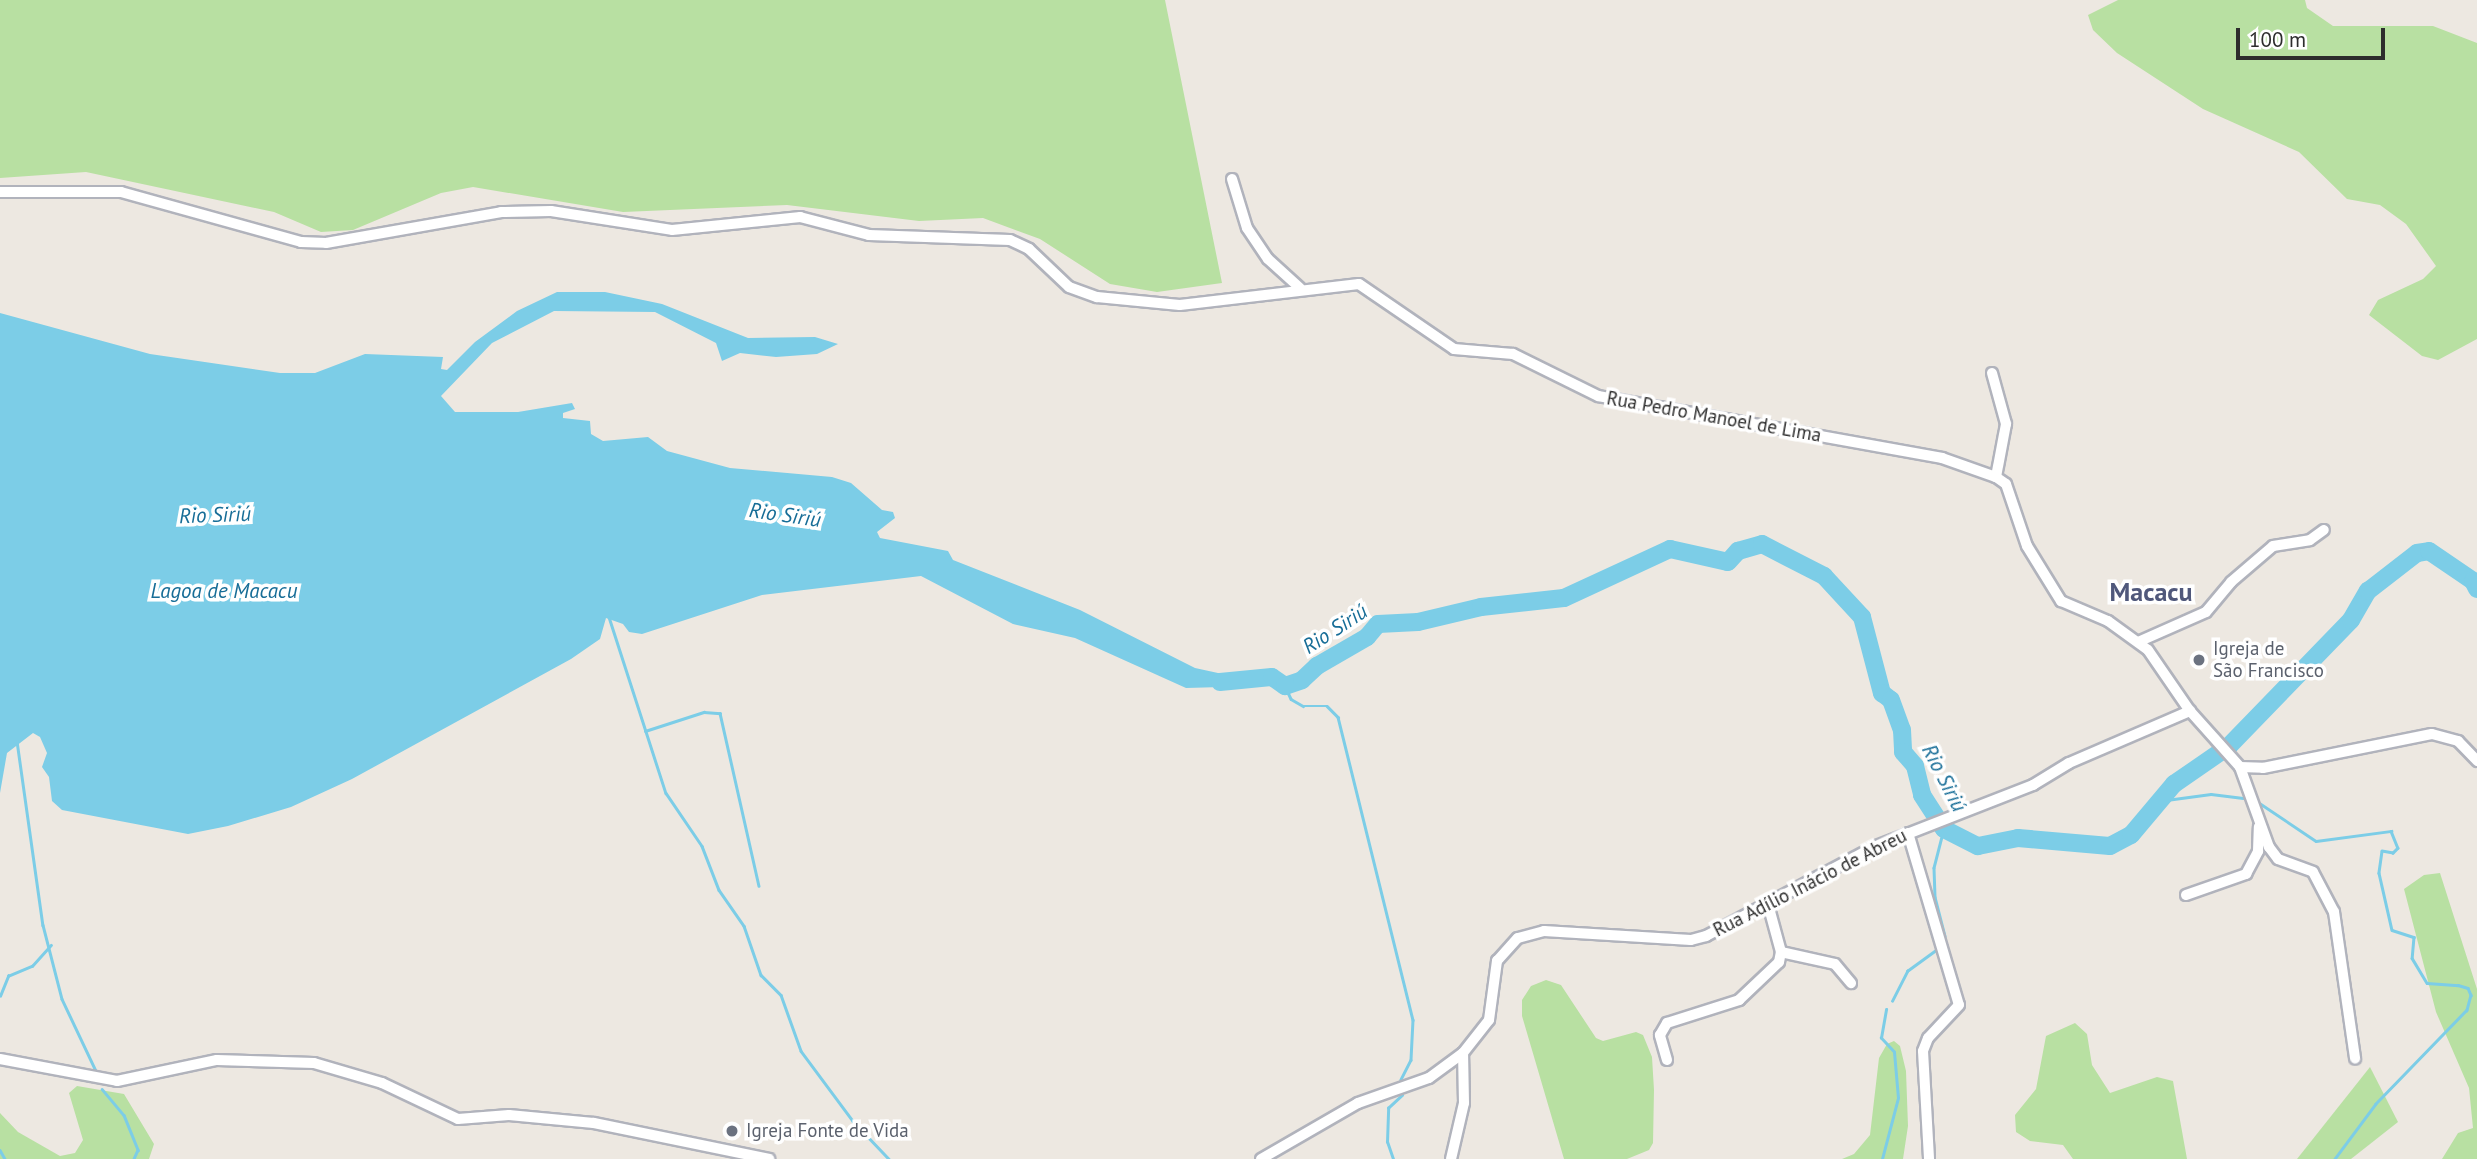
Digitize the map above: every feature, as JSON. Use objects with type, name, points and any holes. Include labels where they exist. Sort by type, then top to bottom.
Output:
[{"type":"street","points":[[1232,179],[1247,228],[1268,259],[1300,288]]},
{"type":"street","name":"Rua Pedro Manoel de Lima","points":[[0,192],[121,192],[301,242],[326,243],[500,212],[551,211],[672,230],[800,217],[869,235],[1010,240],[1029,249],[1069,287],[1097,297],[1180,305],[1349,283],[1369,287],[1430,336],[1454,349],[1513,354],[1568,384],[1627,405],[1739,419],[1942,458],[1996,477]]},
{"type":"street","points":[[1992,373],[2006,424],[1996,477],[2006,484],[2027,545],[2061,601],[2108,621],[2157,659],[2190,711],[2240,767],[2259,827],[2278,859],[2313,872],[2334,912],[2355,1059]]},
{"type":"street","points":[[2138,642],[2206,612],[2245,569],[2273,546],[2310,540],[2324,530]]},
{"type":"street","name":"Rua Adílio Inácio de Abreu","points":[[1261,1159],[1358,1103],[1429,1078],[1463,1053],[1489,1020],[1497,961],[1518,938],[1544,931],[1691,940],[1908,833],[2032,785],[2069,763],[2190,711]]},
{"type":"street","points":[[2240,767],[2263,768],[2432,734],[2458,741],[2477,761]]},
{"type":"street","points":[[2186,895],[2246,874],[2258,851],[2259,827]]},
{"type":"street","points":[[1908,833],[1959,1005],[1928,1038],[1923,1051],[1929,1159]]},
{"type":"street","points":[[1667,1060],[1660,1035],[1667,1023],[1740,1000],[1775,967],[1781,952],[1768,904]]},
{"type":"street","points":[[1781,952],[1835,964],[1851,983]]},
{"type":"street","points":[[1451,1159],[1464,1103],[1463,1053]]},
{"type":"street","points":[[0,1059],[117,1081],[217,1060],[314,1063],[382,1083],[458,1119],[509,1115],[594,1123],[769,1159]]},
{"type":"green space","points":[[0,0],[1165,0],[1222,283],[1157,292],[1110,284],[1040,239],[983,218],[919,221],[787,205],[623,212],[473,187],[441,193],[353,230],[321,232],[274,212],[86,172],[0,178]]},
{"type":"green space","points":[[2118,0],[2305,0],[2307,8],[2333,26],[2433,26],[2477,43],[2477,339],[2438,360],[2422,356],[2369,315],[2378,300],[2423,279],[2436,266],[2406,224],[2380,205],[2347,199],[2299,152],[2203,109],[2117,53],[2093,30],[2088,15]]},
{"type":"green space","points":[[2440,873],[2477,989],[2477,1159],[2442,1159],[2458,1133],[2473,1128],[2469,1088],[2436,1012],[2404,889],[2424,875]]},
{"type":"green space","points":[[1546,980],[1561,985],[1596,1038],[1603,1041],[1636,1032],[1643,1035],[1652,1057],[1654,1090],[1653,1143],[1649,1150],[1627,1159],[1564,1159],[1522,1016],[1522,1000],[1531,986]]},
{"type":"green space","points":[[2075,1023],[2087,1034],[2092,1065],[2110,1093],[2157,1077],[2173,1081],[2187,1159],[2073,1159],[2063,1145],[2030,1141],[2016,1132],[2015,1115],[2036,1089],[2046,1036]]},
{"type":"green space","points":[[1894,1041],[1900,1046],[1906,1071],[1908,1126],[1903,1159],[1842,1159],[1854,1154],[1870,1135],[1879,1058],[1887,1044]]},
{"type":"green space","points":[[2370,1067],[2398,1122],[2351,1159],[2297,1159]]},
{"type":"green space","points":[[77,1086],[124,1094],[154,1144],[149,1159],[0,1159],[0,1113],[18,1132],[60,1156],[75,1153],[83,1140],[69,1093]]},
{"type":"water","name":"Lagoa de Macacu","points":[[557,292],[605,292],[662,304],[748,338],[815,337],[838,344],[817,354],[776,357],[740,353],[722,361],[716,343],[655,312],[554,311],[492,343],[441,396],[455,412],[518,412],[572,403],[575,409],[563,413],[563,418],[590,421],[591,434],[603,441],[648,437],[667,451],[730,468],[832,477],[851,483],[882,510],[893,512],[895,518],[877,532],[880,538],[948,551],[953,560],[1080,610],[1195,668],[1241,678],[1222,687],[1186,688],[1075,638],[1013,624],[921,576],[762,595],[642,634],[629,632],[623,624],[606,618],[600,639],[571,659],[352,779],[291,807],[228,826],[188,834],[62,810],[52,801],[49,777],[42,767],[47,753],[40,737],[33,733],[7,753],[0,793],[0,313],[150,354],[280,373],[315,373],[365,354],[443,357],[441,369],[447,370],[475,342],[517,311]]},
{"type":"waterway","name":"Rio Siriú","points":[[1220,682],[1272,677],[1285,686],[1302,680],[1317,666],[1367,637],[1378,624],[1418,622],[1481,607],[1564,598],[1670,549],[1728,562],[1738,551],[1762,544],[1824,576],[1862,617],[1882,693],[1891,700],[1902,730],[1903,752],[1915,766],[1922,795],[1944,829],[1978,846],[2018,838],[2110,846],[2131,835],[2174,784],[2229,746],[2351,620],[2368,591],[2417,553],[2429,551],[2473,581],[2477,589]]},
{"type":"waterway","points":[[609,617],[666,793],[702,846],[719,890],[744,926],[761,975],[781,995],[801,1051],[853,1121],[889,1159]]},
{"type":"waterway","points":[[1285,686],[1291,699],[1303,706],[1327,706],[1338,717],[1413,1020],[1411,1060],[1401,1080]]},
{"type":"waterway","points":[[645,731],[704,712],[720,713],[759,886]]},
{"type":"waterway","points":[[17,741],[43,925],[62,999],[96,1071]]},
{"type":"waterway","points":[[2159,801],[2211,794],[2243,798]]},
{"type":"waterway","points":[[2255,800],[2316,841],[2391,831],[2398,848],[2393,853],[2382,851],[2379,873],[2392,930],[2414,937],[2412,958],[2427,983],[2458,985],[2468,988],[2471,995],[2467,1010],[2376,1104],[2335,1159]]},
{"type":"waterway","points":[[1944,829],[1934,868],[1935,897],[1945,936]]},
{"type":"waterway","points":[[0,996],[8,976],[32,966],[51,945]]},
{"type":"waterway","points":[[1892,1001],[1907,971],[1939,948]]},
{"type":"waterway","points":[[1882,1159],[1898,1098],[1894,1052],[1881,1038],[1886,1009]]},
{"type":"waterway","points":[[102,1089],[124,1115],[138,1150],[134,1159]]},
{"type":"waterway","points":[[1393,1159],[1387,1142],[1388,1108],[1402,1095]]},
{"type":"waterway","points":[[0,1150],[5,1159]]},
{"type":"place","name":"Igreja de São Francisco","points":[[2199,660]]},
{"type":"place","name":"Igreja Fonte de Vida","points":[[732,1131]]},
{"type":"district","name":"Macacu","points":[[2151,592]]}]
